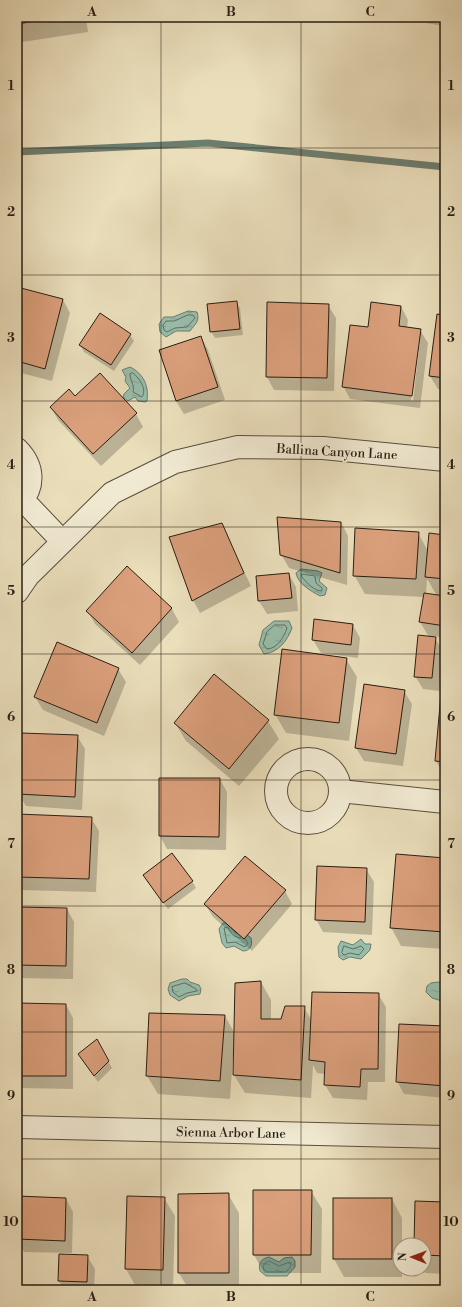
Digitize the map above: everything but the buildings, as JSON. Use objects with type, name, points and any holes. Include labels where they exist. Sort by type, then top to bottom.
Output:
[{"type":"street","name":"Ballina Canyon Lane","points":[[17,592],[28,576],[112,493],[175,462],[238,447],[323,448],[445,460]]},
{"type":"street","points":[[17,449],[25,457],[30,467],[32,478],[29,490],[20,502],[62,541]]},
{"type":"street","points":[[340,791],[445,802]]},
{"type":"street","name":"Sienna Arbor Lane","points":[[17,1127],[445,1137]]},
{"type":"water","points":[[188,311],[197,312],[198,315],[196,323],[190,331],[176,331],[166,337],[160,332],[159,324],[164,317],[173,317]]},
{"type":"water","points":[[130,367],[139,373],[146,385],[147,401],[145,402],[138,401],[135,397],[128,401],[123,397],[130,388],[125,381],[126,377],[122,370]]},
{"type":"water","points":[[301,569],[318,571],[322,573],[319,581],[327,588],[325,595],[320,596],[299,581],[296,573]]},
{"type":"water","points":[[274,621],[289,621],[292,628],[282,645],[274,651],[264,654],[259,645],[263,630]]},
{"type":"water","points":[[223,923],[226,923],[236,933],[246,934],[251,938],[252,943],[249,949],[243,951],[234,946],[226,948],[222,943],[219,929]]},
{"type":"water","points":[[361,939],[365,944],[371,944],[370,950],[361,959],[350,957],[343,960],[339,957],[338,947],[341,941],[353,945]]},
{"type":"water","points":[[187,979],[190,982],[199,985],[201,989],[200,994],[188,996],[179,1001],[170,995],[168,989],[170,983]]},
{"type":"water","points":[[438,982],[445,984],[445,1002],[432,998],[426,992],[427,986],[431,983]]},
{"type":"water","points":[[269,1257],[279,1262],[284,1258],[292,1257],[295,1261],[295,1267],[287,1276],[266,1276],[260,1271],[259,1266],[262,1260]]},
{"type":"waterway","points":[[17,152],[208,143],[445,167]]}]
